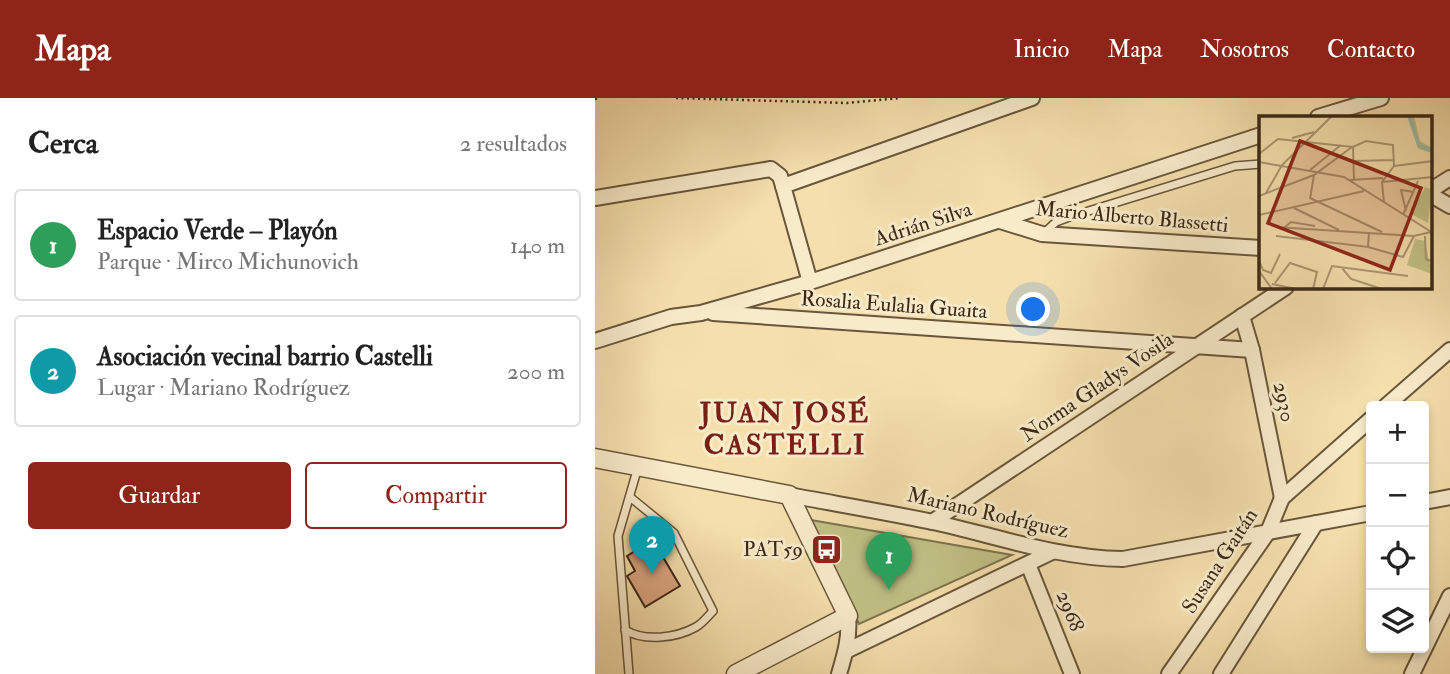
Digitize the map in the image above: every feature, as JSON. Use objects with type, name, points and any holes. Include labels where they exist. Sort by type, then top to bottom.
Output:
[{"type":"street","points":[[783,186],[1032,98]]},
{"type":"street","points":[[1340,114],[1381,98]]},
{"type":"street","name":"Adrián Silva","points":[[595,341],[671,317],[701,313],[810,282],[1259,136]]},
{"type":"street","points":[[595,198],[771,169],[780,176],[810,282]]},
{"type":"street","points":[[1433,191],[1450,178]]},
{"type":"street","points":[[1433,193],[1450,206]]},
{"type":"street","name":"Mario Alberto Blassetti","points":[[1000,221],[1042,234],[1259,248]]},
{"type":"street","name":"Norma Gladys Vosila","points":[[932,522],[1283,289]]},
{"type":"street","name":"Rosalia Eulalia Guaita","points":[[701,313],[1252,350]]},
{"type":"street","name":"2930","points":[[1242,316],[1252,350],[1282,498]]},
{"type":"street","points":[[1392,401],[1450,350]]},
{"type":"street","name":"Susana Gaitán","points":[[1169,674],[1268,532],[1282,498],[1366,423]]},
{"type":"street","name":"Mariano Rodríguez","points":[[595,458],[932,522],[1052,552],[1092,558],[1123,559],[1366,514]]},
{"type":"street","points":[[789,495],[848,616],[850,630],[839,674]]},
{"type":"street","points":[[1429,501],[1450,497]]},
{"type":"street","points":[[1221,674],[1316,523]]},
{"type":"street","points":[[846,651],[1052,552]]},
{"type":"street","name":"2968","points":[[1028,564],[1072,674]]},
{"type":"street","points":[[1412,674],[1450,596]]},
{"type":"street","points":[[736,674],[848,616]]},
{"type":"lane","points":[[1042,234],[1056,222],[1069,217],[1235,166],[1259,164]]},
{"type":"lane","points":[[629,674],[618,536],[638,466]]},
{"type":"lane","points":[[625,630],[637,637],[677,634],[698,626],[713,611],[674,533],[630,497]]},
{"type":"path","points":[[595,99],[600,98]]},
{"type":"path","points":[[676,98],[847,103],[901,98]]},
{"type":"green space","points":[[811,520],[1012,555],[859,624]]},
{"type":"building","points":[[653,540],[680,586],[645,607],[627,576],[635,571],[627,556]]},
{"type":"place","name":"PAT59","points":[[826,549]]},
{"type":"place","name":"Asociación vecinal barrio Castelli","points":[[652,574]]},
{"type":"place","name":"Espacio Verde – Playón","points":[[889,590]]},
{"type":"district","name":"JUAN JOSÉ CASTELLI","points":[[785,429]]}]
